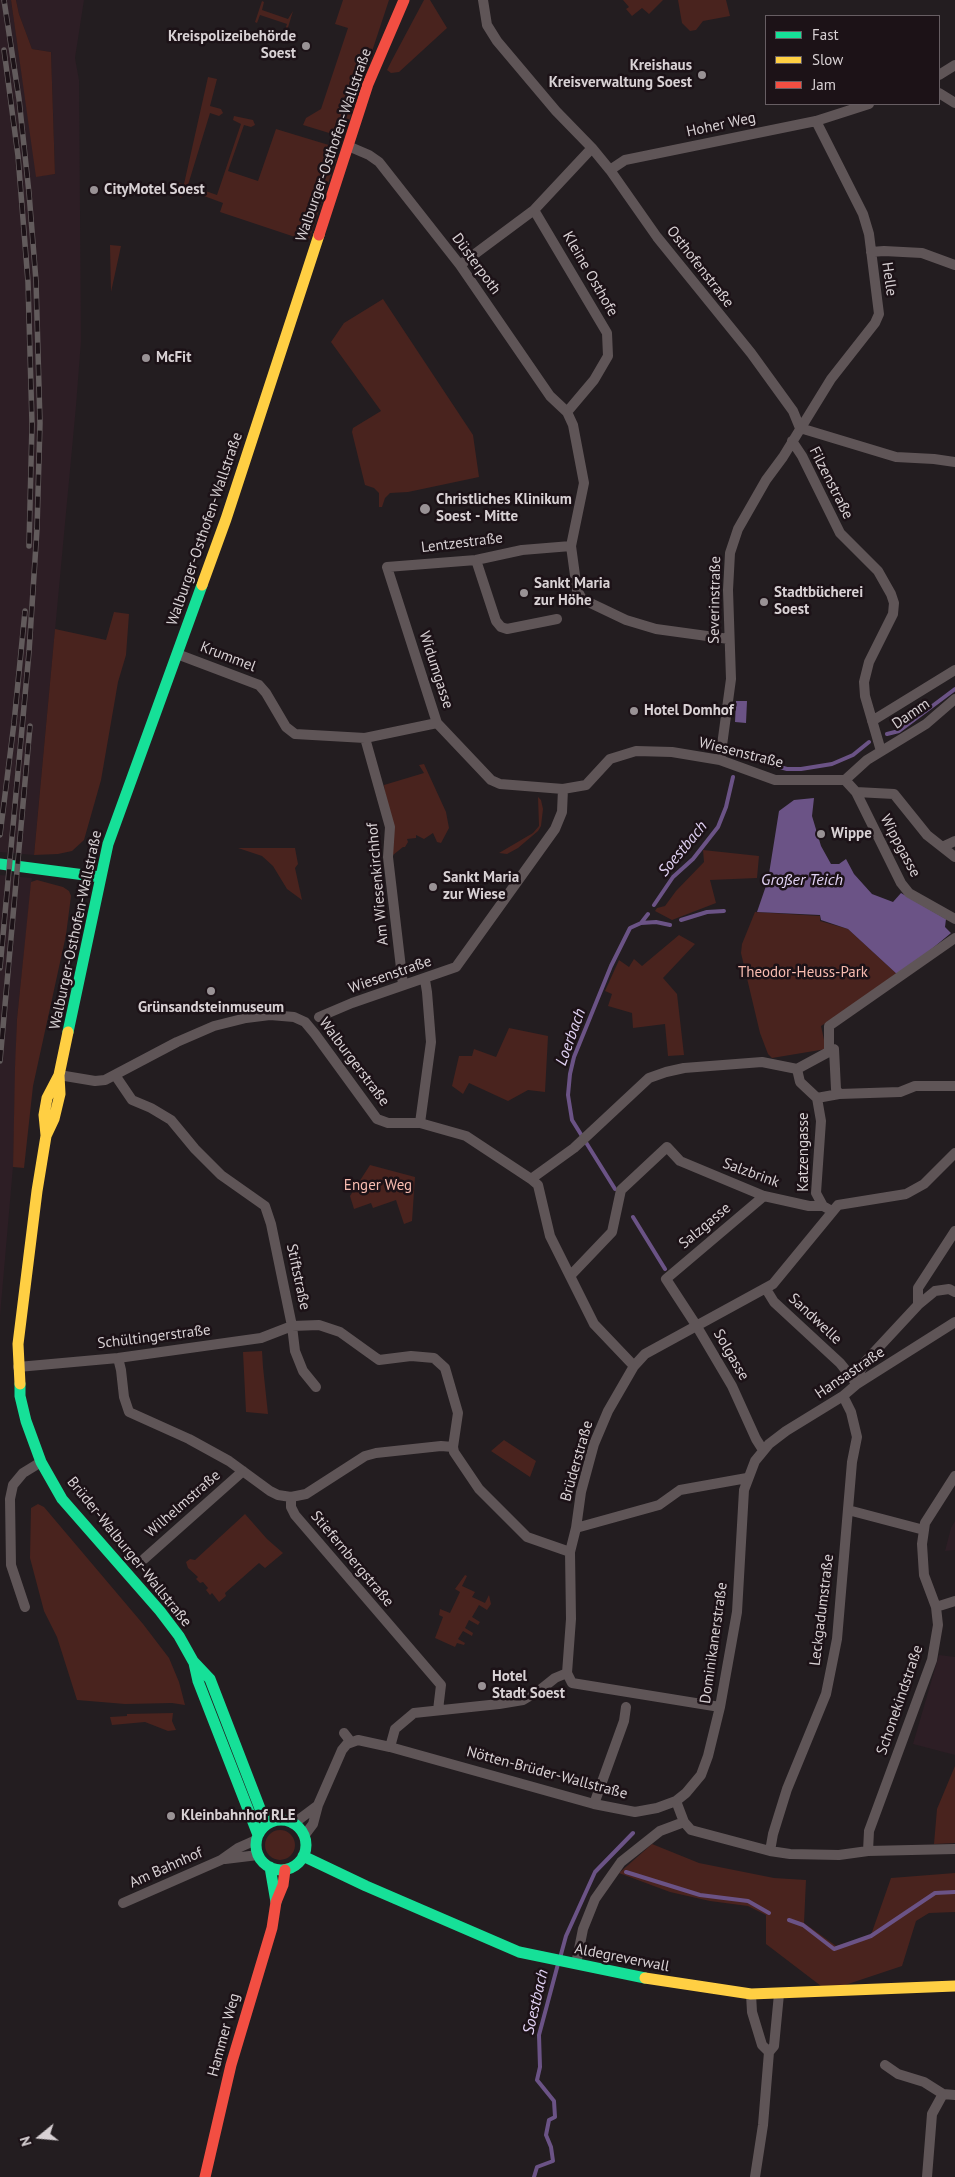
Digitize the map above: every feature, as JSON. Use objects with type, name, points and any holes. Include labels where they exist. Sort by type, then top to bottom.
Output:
[{"type":"street","name":"Walburger-Osthofen-Wallstraße","points":[[59,1075],[74,1011],[100,877],[115,823],[226,519],[368,84],[404,0]]},
{"type":"street","name":"Osthofenstraße","points":[[486,1],[488,26],[497,41],[556,112],[592,148],[610,170],[657,237],[751,353],[792,411],[800,428]]},
{"type":"street","points":[[940,74],[955,65]]},
{"type":"street","points":[[940,94],[955,103]]},
{"type":"street","name":"Hoher Weg","points":[[610,170],[625,160],[816,121],[866,105]]},
{"type":"street","name":"Helle","points":[[800,428],[831,379],[875,323],[879,314],[863,214],[816,121]]},
{"type":"street","name":"Düsterpoth","points":[[348,146],[369,155],[379,162],[460,265],[550,396],[567,412]]},
{"type":"street","points":[[460,265],[534,210],[592,148]]},
{"type":"street","name":"Kleine Osthofe","points":[[534,210],[607,333],[608,356],[594,380],[567,412]]},
{"type":"street","points":[[870,252],[922,253],[955,266]]},
{"type":"street","points":[[567,412],[573,425],[584,483],[571,546],[577,590],[582,599],[626,620],[656,629],[729,639]]},
{"type":"street","points":[[800,428],[896,457],[934,458],[955,462]]},
{"type":"street","name":"Severinstraße","points":[[720,760],[731,678],[728,590],[730,553],[738,529],[766,480],[800,428]]},
{"type":"street","name":"Filzenstraße","points":[[792,441],[802,456],[840,533],[878,571],[894,603],[894,614],[869,662],[864,682],[865,696],[881,751]]},
{"type":"street","name":"Lentzestraße","points":[[387,567],[476,560],[522,550],[571,546]]},
{"type":"street","points":[[476,560],[496,621],[501,627],[507,629],[557,619]]},
{"type":"street","name":"Widumgasse","points":[[387,567],[437,723],[491,780],[500,784],[564,789]]},
{"type":"street","name":"Krummel","points":[[177,654],[259,685],[266,693],[286,727],[295,734],[365,738]]},
{"type":"street","points":[[872,721],[955,670]]},
{"type":"street","name":"Damm","points":[[881,751],[926,724],[955,699]]},
{"type":"street","points":[[365,738],[437,723]]},
{"type":"street","name":"Am Wiesenkirchhof","points":[[365,738],[390,828],[388,856],[403,985]]},
{"type":"street","name":"Wiesenstraße","points":[[319,1017],[403,985],[425,980],[456,968],[555,829],[562,812],[564,789],[586,785],[610,759],[636,751],[672,752],[720,760],[775,780],[845,780]]},
{"type":"street","points":[[845,780],[866,760],[881,751]]},
{"type":"street","name":"Wippgasse","points":[[845,780],[856,792],[901,884],[909,893],[955,919]]},
{"type":"street","points":[[856,792],[894,794],[926,835],[955,857]]},
{"type":"street","points":[[942,847],[955,841]]},
{"type":"street","points":[[0,864],[100,877]]},
{"type":"street","points":[[829,1050],[829,1026],[955,938]]},
{"type":"street","points":[[420,1123],[431,1042],[428,992],[425,980]]},
{"type":"street","name":"Walburgerstraße","points":[[59,1075],[96,1081],[115,1075],[177,1042],[214,1026],[246,1018],[270,1015],[294,1017],[305,1022],[315,1034],[377,1119],[388,1123],[420,1123],[466,1136],[531,1179]]},
{"type":"street","points":[[634,1366],[594,1324],[550,1236],[538,1185],[531,1179],[574,1148],[649,1078],[684,1068],[762,1062],[797,1069],[834,1049],[836,1089],[839,1094]]},
{"type":"street","points":[[797,1069],[800,1082],[817,1098],[839,1094],[900,1092],[915,1086],[955,1086]]},
{"type":"street","name":"Brüder-Walburger-Wallstraße","points":[[59,1075],[60,1094],[54,1119],[46,1136],[21,1311],[18,1367],[20,1396],[26,1421],[41,1462],[62,1498],[160,1612],[179,1636],[193,1661],[210,1679],[261,1811],[270,1822]]},
{"type":"street","name":"Stiftstraße","points":[[115,1075],[132,1100],[151,1108],[171,1120],[195,1149],[221,1174],[265,1206],[271,1224],[292,1326],[319,1325],[340,1332],[379,1360],[411,1356],[434,1358],[445,1368],[458,1413],[453,1447]]},
{"type":"street","name":"Katzengasse","points":[[817,1098],[821,1121],[816,1193],[828,1208]]},
{"type":"street","name":"Salzbrink","points":[[570,1276],[612,1232],[621,1190],[667,1147],[680,1162],[764,1196],[809,1206],[828,1208]]},
{"type":"street","points":[[828,1208],[906,1194],[924,1184],[955,1153]]},
{"type":"street","name":"Salzgasse","points":[[666,1279],[764,1196]]},
{"type":"street","name":"Brüderstraße","points":[[567,1674],[571,1619],[570,1552],[576,1528],[581,1492],[594,1444],[608,1411],[634,1366],[645,1354],[773,1284],[828,1208]]},
{"type":"street","points":[[918,1305],[918,1288],[954,1235]]},
{"type":"street","name":"Solgasse","points":[[666,1279],[732,1386],[763,1450]]},
{"type":"street","name":"Sandwelle","points":[[766,1289],[774,1302],[840,1363],[856,1384]]},
{"type":"street","points":[[856,1384],[865,1362],[918,1305],[935,1291],[949,1289],[955,1292]]},
{"type":"street","name":"Hansastraße","points":[[763,1450],[786,1431],[843,1396],[856,1384],[955,1322]]},
{"type":"street","points":[[292,1326],[295,1351],[303,1371],[316,1387]]},
{"type":"street","name":"Schültingerstraße","points":[[18,1367],[118,1358],[262,1338],[292,1326]]},
{"type":"street","points":[[118,1358],[124,1397],[129,1412],[189,1439],[229,1461],[278,1495],[291,1497],[306,1494],[365,1456],[432,1447],[453,1447],[456,1457],[479,1489],[527,1537],[570,1552]]},
{"type":"street","name":"Leckgadumstraße","points":[[770,1851],[773,1834],[787,1789],[826,1694],[836,1639],[852,1462],[857,1437],[851,1412],[843,1396]]},
{"type":"street","name":"Dominikanerstraße","points":[[676,1801],[686,1793],[701,1775],[708,1756],[720,1707],[737,1612],[742,1508],[747,1478],[763,1450]]},
{"type":"street","points":[[25,1607],[11,1565],[10,1499],[13,1485],[23,1474],[41,1462]]},
{"type":"street","name":"Wilhelmstraße","points":[[144,1559],[243,1471]]},
{"type":"street","name":"Schonekindstraße","points":[[868,1851],[869,1831],[932,1660],[938,1625],[936,1607],[924,1575],[922,1544],[925,1523],[955,1476]]},
{"type":"street","points":[[576,1528],[659,1504],[680,1490],[747,1478]]},
{"type":"street","name":"Stiefernbergstraße","points":[[291,1497],[295,1515],[442,1685],[438,1710]]},
{"type":"street","points":[[848,1510],[924,1530]]},
{"type":"street","points":[[936,1607],[955,1601]]},
{"type":"street","name":"Brüder-Walburger-Wallstraße","points":[[193,1661],[198,1681],[257,1837]]},
{"type":"street","points":[[390,1746],[395,1729],[414,1713],[523,1700],[540,1690],[554,1678],[567,1674],[572,1683],[720,1707]]},
{"type":"street","points":[[594,1804],[624,1721],[626,1707]]},
{"type":"street","points":[[304,1836],[313,1824],[318,1805],[342,1750],[351,1742],[344,1733]]},
{"type":"street","name":"Nötten-Brüder-Wallstraße","points":[[351,1742],[365,1740],[390,1746],[594,1804],[635,1812],[658,1808],[676,1801]]},
{"type":"street","points":[[676,1801],[684,1822],[691,1830],[770,1851],[790,1854],[839,1855],[868,1851],[955,1849]]},
{"type":"street","points":[[294,1824],[318,1805]]},
{"type":"street","points":[[284,1820],[294,1824],[304,1836],[306,1843],[303,1856],[293,1867],[285,1870],[270,1868],[258,1855],[257,1837],[263,1827],[270,1822],[284,1820]]},
{"type":"street","points":[[573,1963],[583,1929],[595,1899],[621,1862],[660,1831],[684,1822]]},
{"type":"street","name":"Am Bahnhof","points":[[124,1903],[221,1860],[257,1837]]},
{"type":"street","name":"Am Bahnhof","points":[[221,1860],[258,1855]]},
{"type":"street","name":"Aldegreverwall","points":[[303,1856],[366,1886],[519,1952],[551,1960],[684,1985],[752,1994],[955,1986]]},
{"type":"street","name":"Hammer Weg","points":[[270,1868],[276,1902]]},
{"type":"street","name":"Hammer Weg","points":[[205,2177],[231,2065],[272,1928],[276,1902],[283,1885],[285,1870]]},
{"type":"street","points":[[752,1994],[752,2012],[762,2045],[769,2052]]},
{"type":"street","points":[[755,2177],[763,2125],[769,2052],[774,2046],[779,1994]]},
{"type":"street","points":[[885,2065],[898,2074],[924,2082],[943,2094],[955,2095]]},
{"type":"street","points":[[927,2177],[932,2114],[943,2094]]},
{"type":"shaded area","points":[[0,0],[11,0],[37,176],[55,174],[51,52],[32,49],[16,0],[84,0],[75,58],[79,80],[81,341],[34,855],[0,852]]},
{"type":"shaded area","points":[[0,875],[32,878],[17,1019],[13,1167],[0,1316]]},
{"type":"shaded area","points":[[955,1521],[955,1550],[945,1551],[951,1528]]},
{"type":"shaded area","points":[[939,1655],[955,1657],[955,1755],[913,1744]]},
{"type":"green space","points":[[11,0],[16,0],[32,49],[51,52],[55,174],[36,177]]},
{"type":"green space","points":[[343,0],[389,0],[345,133],[339,136],[303,125],[306,118],[321,109],[348,28],[335,24]]},
{"type":"green space","points":[[424,0],[430,0],[447,28],[399,72],[391,73],[387,70]]},
{"type":"green space","points":[[623,0],[663,0],[649,14],[642,8],[632,16],[626,9],[629,7]]},
{"type":"green space","points":[[678,0],[726,0],[730,16],[703,21],[696,30],[690,31],[682,23]]},
{"type":"green space","points":[[262,1],[264,2],[262,10],[288,19],[293,11],[286,34],[284,33],[287,24],[260,15],[257,23],[255,22]]},
{"type":"green space","points":[[208,77],[217,79],[210,106],[221,109],[223,113],[219,116],[210,113],[188,185],[217,195],[241,124],[233,120],[234,116],[253,120],[255,125],[251,127],[244,125],[228,171],[258,181],[276,129],[332,146],[338,154],[309,240],[304,240],[220,212],[223,203],[185,189],[181,198],[179,195],[175,186],[176,182],[184,184]]},
{"type":"green space","points":[[110,245],[121,246],[111,292]]},
{"type":"green space","points":[[383,299],[473,435],[479,477],[408,492],[390,493],[385,498],[382,507],[379,507],[379,493],[374,488],[365,485],[352,432],[353,428],[381,411],[331,342],[344,323]]},
{"type":"green space","points":[[114,612],[129,614],[126,655],[118,682],[101,780],[84,840],[72,851],[58,854],[34,855],[55,629],[106,640]]},
{"type":"green space","points":[[424,764],[446,812],[449,828],[441,843],[437,842],[433,833],[424,839],[416,835],[416,838],[407,839],[408,842],[405,847],[393,855],[384,785],[424,773],[419,765]]},
{"type":"green space","points":[[538,797],[541,800],[543,809],[541,826],[538,831],[518,848],[507,854],[499,853],[533,833],[539,826]]},
{"type":"green space","points":[[238,848],[295,848],[298,864],[295,868],[302,900],[287,889],[273,866],[262,856]]},
{"type":"green space","points":[[703,850],[759,856],[757,878],[710,880],[716,903],[672,920],[655,911],[657,908],[665,906],[676,891],[704,862]]},
{"type":"green space","points":[[37,880],[63,887],[69,891],[71,896],[66,935],[33,1086],[24,1168],[13,1167],[17,1019],[31,882]]},
{"type":"green space","name":"Theodor-Heuss-Park","points":[[755,912],[820,916],[820,921],[848,929],[899,976],[821,1026],[826,1049],[772,1058],[768,1054],[760,1033],[741,953],[742,944]]},
{"type":"green space","points":[[679,935],[695,944],[663,978],[677,994],[684,1055],[668,1056],[665,1024],[633,1028],[632,1013],[608,1006],[612,994],[605,991],[619,960],[629,967],[634,959],[642,966]]},
{"type":"green space","points":[[509,1028],[548,1036],[545,1092],[528,1090],[508,1101],[469,1083],[463,1094],[452,1086],[459,1056],[472,1056],[474,1049],[496,1057]]},
{"type":"green space","name":"Enger Weg","points":[[370,1165],[415,1177],[412,1221],[404,1224],[396,1200],[373,1208],[371,1203],[354,1209],[350,1196]]},
{"type":"green space","points":[[262,1351],[268,1414],[246,1412],[243,1352]]},
{"type":"green space","points":[[504,1440],[536,1461],[530,1477],[491,1451]]},
{"type":"green space","points":[[38,1504],[44,1507],[143,1624],[169,1658],[179,1682],[185,1705],[172,1703],[125,1704],[77,1700],[57,1637],[44,1611],[30,1558],[31,1508]]},
{"type":"green space","points":[[245,1514],[267,1539],[283,1553],[265,1568],[259,1563],[225,1593],[226,1596],[219,1602],[212,1593],[210,1595],[206,1590],[208,1588],[203,1582],[200,1583],[196,1579],[198,1577],[188,1568],[186,1562],[190,1559],[195,1560]]},
{"type":"green space","points":[[465,1575],[467,1576],[462,1586],[475,1592],[472,1597],[485,1603],[489,1595],[491,1604],[487,1610],[479,1605],[472,1617],[480,1622],[478,1625],[469,1620],[465,1628],[473,1633],[472,1636],[463,1631],[458,1639],[465,1643],[464,1645],[457,1643],[455,1647],[435,1638],[443,1617],[439,1615],[440,1609],[450,1613],[460,1592],[455,1589]]},
{"type":"green space","points":[[173,1713],[172,1721],[176,1730],[168,1731],[145,1722],[112,1725],[110,1717],[127,1716],[127,1714]]},
{"type":"green space","points":[[955,1766],[955,1843],[934,1844],[937,1809]]},
{"type":"green space","points":[[280,1830],[291,1834],[295,1845],[291,1856],[280,1860],[269,1856],[265,1845],[269,1834]]},
{"type":"green space","points":[[652,1844],[699,1863],[774,1878],[806,1880],[804,1923],[836,1946],[871,1935],[891,1878],[955,1873],[955,1912],[929,1913],[916,1921],[902,1966],[845,1985],[821,1986],[766,1944],[766,1915],[748,1906],[710,1901],[670,1892],[619,1873]]},
{"type":"water","points":[[736,701],[747,701],[746,723],[735,722]]},
{"type":"water","name":"Großer Teich","points":[[814,798],[812,816],[821,846],[831,864],[839,864],[846,859],[854,874],[872,894],[893,902],[901,893],[946,919],[945,927],[951,933],[899,976],[848,929],[821,920],[820,915],[757,912],[768,880],[779,811],[794,800]]},
{"type":"waterway","name":"Soestbach","points":[[887,734],[899,731],[955,689]]},
{"type":"waterway","name":"Soestbach","points":[[751,759],[787,769],[801,769],[832,764],[853,755],[869,742]]},
{"type":"waterway","name":"Soestbach","points":[[738,757],[739,754],[742,754]]},
{"type":"waterway","name":"Soestbach","points":[[654,905],[673,877],[693,859],[718,827],[726,807],[733,777]]},
{"type":"waterway","name":"Loerbach","points":[[681,920],[707,912],[724,911]]},
{"type":"waterway","name":"Soestbach","points":[[641,923],[648,914]]},
{"type":"waterway","name":"Loerbach","points":[[615,1189],[572,1120],[568,1095],[570,1074],[574,1057],[611,966],[630,928],[641,923],[656,922],[670,925]]},
{"type":"waterway","name":"Loerbach","points":[[633,1217],[665,1269]]},
{"type":"waterway","name":"Soestbach","points":[[560,1958],[566,1936],[595,1872],[633,1833]]},
{"type":"waterway","points":[[626,1872],[700,1895],[748,1901],[769,1913]]},
{"type":"waterway","points":[[789,1920],[803,1925],[834,1949],[871,1936],[935,1893],[955,1892]]},
{"type":"waterway","name":"Soestbach","points":[[534,2177],[537,2167],[553,2161],[551,2147],[546,2135],[549,2120],[555,2117],[554,2101],[537,2080],[540,2067],[539,2035],[558,1964]]},
{"type":"railway","points":[[0,968],[29,652],[37,529],[40,423],[36,281],[29,193],[19,99],[4,0]]},
{"type":"railway","points":[[4,50],[18,156],[28,282],[32,424],[29,546]]},
{"type":"railway","points":[[0,835],[25,611]]},
{"type":"railway","points":[[0,1061],[30,726]]},
{"type":"traffic: fast","points":[[68,1032],[108,844],[202,585]]},
{"type":"traffic: fast","points":[[0,864],[100,877]]},
{"type":"traffic: fast","points":[[20,1384],[20,1396],[26,1421],[41,1462],[62,1499],[160,1611],[179,1636],[193,1661],[210,1679],[261,1811],[271,1822]]},
{"type":"traffic: fast","points":[[194,1663],[198,1681],[258,1835]]},
{"type":"traffic: fast","points":[[281,1820],[291,1822],[299,1827],[304,1835],[306,1845],[304,1855],[299,1863],[291,1868],[281,1870],[271,1868],[263,1863],[258,1855],[256,1845],[258,1835],[263,1827],[271,1822],[281,1820]]},
{"type":"traffic: fast","points":[[303,1856],[366,1886],[519,1952],[645,1978]]},
{"type":"traffic: fast","points":[[270,1867],[276,1902]]},
{"type":"traffic: slow","points":[[202,585],[226,519],[319,235]]},
{"type":"traffic: slow","points":[[20,1384],[18,1344],[37,1191],[46,1136],[54,1119],[60,1094],[59,1075],[68,1032]]},
{"type":"traffic: slow","points":[[46,1135],[44,1115],[47,1098],[59,1075]]},
{"type":"traffic: slow","points":[[645,1978],[751,1994],[955,1986]]},
{"type":"traffic: jam","points":[[319,235],[368,84],[404,0]]},
{"type":"traffic: jam","points":[[205,2177],[231,2065],[272,1928],[276,1902],[283,1885],[285,1870]]},
{"type":"place","name":"Kreispolizeibehörde Soest","points":[[306,46]]},
{"type":"place","name":"Kreishaus Kreisverwaltung Soest","points":[[702,75]]},
{"type":"place","name":"CityMotel Soest","points":[[94,190]]},
{"type":"place","name":"McFit","points":[[146,358]]},
{"type":"place","name":"Christliches Klinikum Soest - Mitte","points":[[425,509]]},
{"type":"place","name":"Sankt Maria zur Höhe","points":[[524,593]]},
{"type":"place","name":"Stadtbücherei Soest","points":[[764,602]]},
{"type":"place","name":"Hotel Domhof","points":[[634,711]]},
{"type":"place","name":"Wippe","points":[[821,834]]},
{"type":"place","name":"Sankt Maria zur Wiese","points":[[433,887]]},
{"type":"place","name":"Grünsandsteinmuseum","points":[[211,991]]},
{"type":"place","name":"Hotel Stadt Soest","points":[[482,1686]]},
{"type":"place","name":"Kleinbahnhof RLE","points":[[171,1816]]}]
